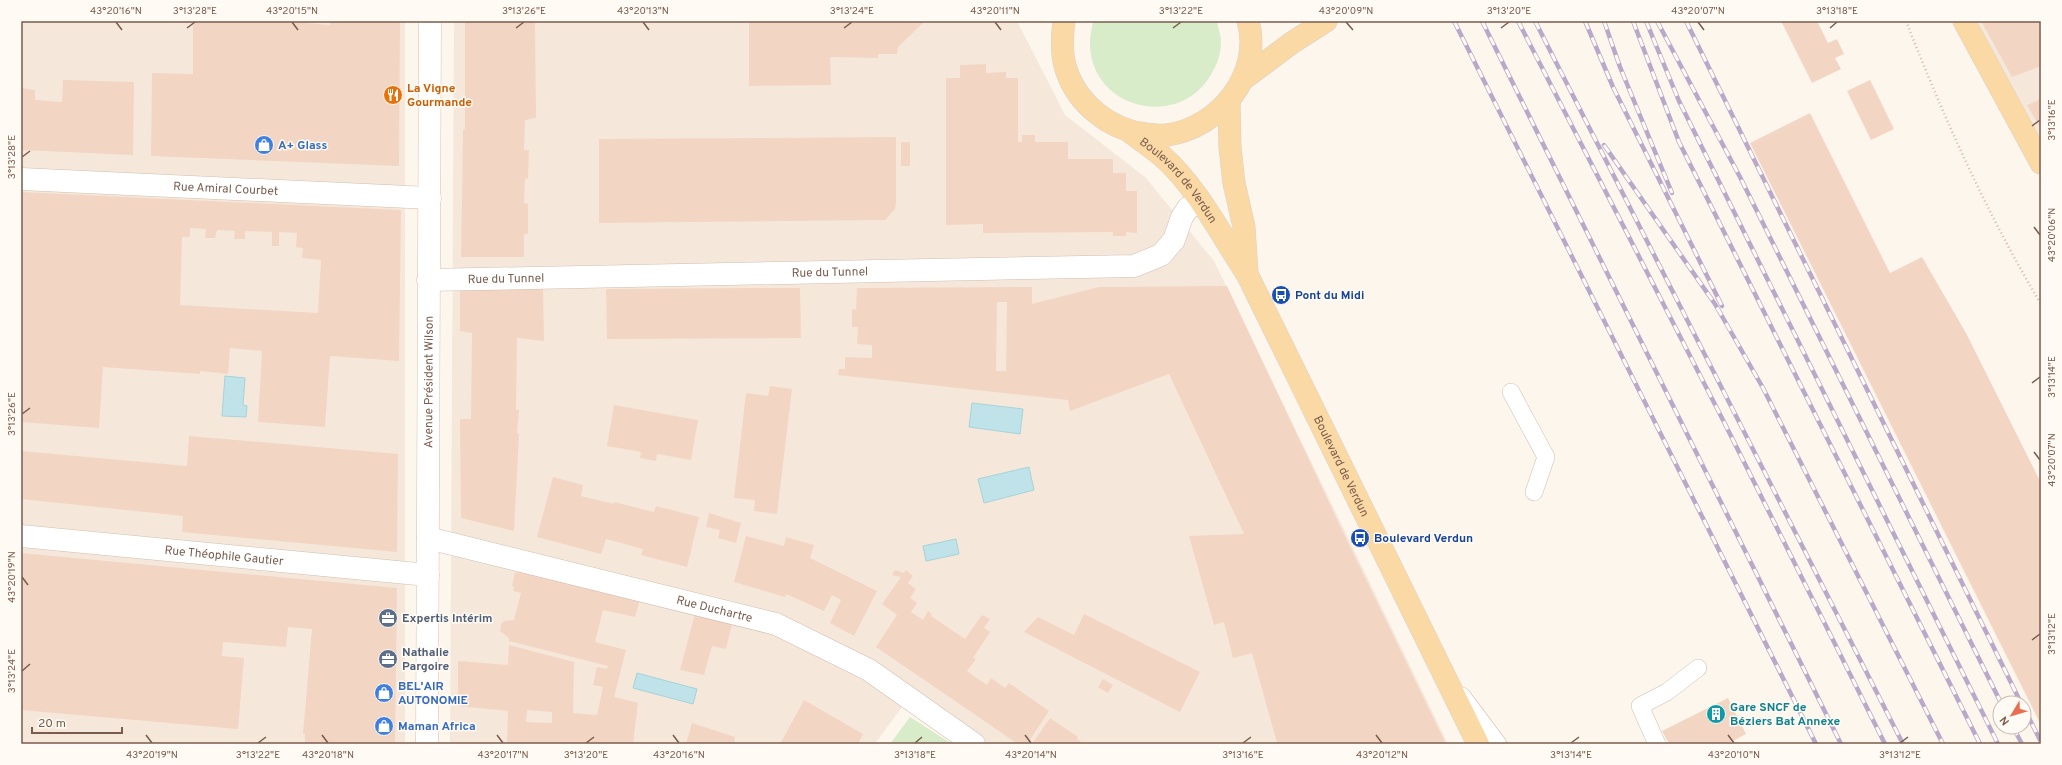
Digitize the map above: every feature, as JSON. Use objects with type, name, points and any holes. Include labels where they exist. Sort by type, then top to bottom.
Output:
[{"type":"main road","points":[[1060,27],[1066,69],[1080,97],[1102,119],[1130,132],[1166,136],[1201,124],[1229,101],[1242,80],[1250,55],[1250,28],[1248,21]]},
{"type":"main road","points":[[1242,80],[1293,42],[1326,21]]},
{"type":"main road","points":[[1964,21],[2041,163]]},
{"type":"main road","name":"Boulevard de Verdun","points":[[1229,101],[1230,148],[1234,183],[1244,227],[1247,274]]},
{"type":"main road","name":"Boulevard de Verdun","points":[[1130,132],[1163,157],[1201,202],[1247,274],[1478,744]]},
{"type":"street","name":"Avenue Président Wilson","points":[[427,744],[430,21]]},
{"type":"street","name":"Rue Amiral Courbet","points":[[21,179],[430,198]]},
{"type":"street","name":"Rue du Tunnel","points":[[428,280],[1134,266],[1161,255],[1174,240],[1182,217],[1188,208],[1201,202]]},
{"type":"street","name":"Rue Théophile Gautier","points":[[21,536],[428,575]]},
{"type":"street","name":"Rue Duchartre","points":[[428,538],[776,624],[869,670],[974,744]]},
{"type":"lane","points":[[1511,392],[1546,457],[1534,492]]},
{"type":"lane","points":[[1440,666],[1498,744]]},
{"type":"lane","points":[[1657,744],[1640,706],[1667,692],[1698,668]]},
{"type":"path","points":[[1906,21],[1940,106],[1997,221],[2041,304]]},
{"type":"shaded area","points":[[21,21],[405,21],[405,744],[21,744]]},
{"type":"shaded area","points":[[454,21],[1017,21],[1065,115],[1145,177],[1214,261],[1448,744],[965,744],[904,704],[875,744],[450,744]]},
{"type":"shaded area","points":[[1977,21],[2041,21],[2041,138]]},
{"type":"green space","points":[[1093,21],[1217,21],[1221,39],[1219,57],[1213,71],[1199,90],[1181,102],[1160,107],[1140,105],[1120,97],[1104,84],[1094,65],[1090,42]]},
{"type":"green space","points":[[910,717],[952,744],[890,744]]},
{"type":"water","points":[[225,376],[245,378],[243,405],[247,406],[246,417],[222,416]]},
{"type":"water","points":[[972,403],[1023,409],[1020,434],[969,427]]},
{"type":"water","points":[[1029,467],[1034,490],[984,503],[978,479]]},
{"type":"water","points":[[956,539],[959,554],[926,561],[923,546]]},
{"type":"water","points":[[637,673],[697,689],[693,704],[633,688]]},
{"type":"building","points":[[193,21],[281,21],[330,25],[330,21],[400,21],[399,166],[151,156],[152,73],[193,74]]},
{"type":"building","points":[[465,21],[535,21],[536,118],[525,120],[524,150],[529,150],[528,179],[525,178],[524,203],[528,204],[528,234],[524,234],[524,257],[461,257],[463,130],[465,129]]},
{"type":"building","points":[[749,21],[925,21],[898,47],[897,54],[878,54],[878,58],[830,57],[831,85],[749,86]]},
{"type":"building","points":[[1781,21],[1817,21],[1828,43],[1837,39],[1844,54],[1835,58],[1841,69],[1812,83]]},
{"type":"building","points":[[1981,21],[2041,21],[2041,66],[2012,77]]},
{"type":"building","points":[[986,64],[986,73],[1006,72],[1006,78],[1018,78],[1018,142],[1022,142],[1022,135],[1035,135],[1035,142],[1068,142],[1068,159],[1113,159],[1113,173],[1126,173],[1126,191],[1137,191],[1137,233],[1126,232],[1126,236],[1113,236],[1113,232],[983,233],[983,224],[946,225],[946,78],[960,78],[960,65]]},
{"type":"building","points":[[63,80],[134,82],[133,155],[21,150],[21,88],[35,90],[35,100],[62,102]]},
{"type":"building","points":[[1870,80],[1894,129],[1871,140],[1847,91]]},
{"type":"building","points":[[2041,99],[2041,129],[2027,105]]},
{"type":"building","points":[[1810,113],[1890,273],[1922,257],[1966,333],[2041,483],[2041,725],[2032,707],[2032,695],[2026,695],[1750,143]]},
{"type":"building","points":[[896,137],[896,202],[895,209],[885,220],[599,223],[599,139]]},
{"type":"building","points":[[901,142],[910,142],[910,166],[901,166]]},
{"type":"building","points":[[21,192],[401,210],[399,361],[330,356],[325,427],[258,422],[262,351],[230,348],[228,374],[200,371],[200,374],[103,367],[99,428],[21,422]],"holes":[[[190,228],[206,229],[205,238],[215,238],[217,230],[235,231],[234,239],[245,239],[245,231],[272,232],[272,246],[279,246],[279,232],[297,233],[296,247],[303,248],[302,258],[321,260],[318,313],[180,305],[182,237],[190,237]]]},
{"type":"building","points":[[1227,286],[1342,530],[1446,744],[1277,743],[1252,653],[1233,658],[1224,622],[1214,625],[1189,536],[1244,534],[1169,374],[1070,411],[1068,400],[838,375],[839,369],[845,369],[845,357],[872,358],[872,345],[857,344],[858,327],[852,327],[852,309],[856,310],[857,288],[1032,287],[1032,304],[1099,287]],"holes":[[[997,302],[1007,302],[1006,371],[996,371]]]},
{"type":"building","points":[[460,288],[543,289],[544,341],[517,338],[516,410],[519,410],[517,433],[519,434],[514,531],[461,518],[460,419],[471,419],[472,333],[460,331]]},
{"type":"building","points":[[800,288],[801,338],[607,339],[606,289]]},
{"type":"building","points":[[770,386],[792,389],[777,514],[754,511],[755,500],[734,498],[746,393],[768,396]]},
{"type":"building","points":[[614,405],[698,420],[691,460],[657,454],[656,461],[640,458],[641,452],[607,446]]},
{"type":"building","points":[[189,436],[398,454],[397,552],[182,532],[183,516],[21,499],[21,451],[187,466]]},
{"type":"building","points":[[553,477],[583,485],[581,496],[614,504],[614,502],[654,512],[656,506],[699,517],[687,567],[641,555],[643,549],[606,539],[601,554],[537,537]]},
{"type":"building","points":[[709,513],[741,523],[736,543],[718,538],[720,530],[706,527]]},
{"type":"building","points":[[746,536],[784,546],[786,537],[814,545],[810,558],[877,591],[854,636],[830,623],[841,600],[832,595],[824,611],[786,594],[785,597],[734,582]]},
{"type":"building","points":[[21,553],[397,588],[395,744],[305,744],[305,734],[303,734],[312,629],[288,627],[286,647],[223,642],[222,656],[244,658],[238,729],[21,710]]},
{"type":"building","points":[[519,569],[640,599],[635,617],[603,610],[595,642],[626,650],[614,697],[638,703],[633,744],[507,744],[508,711],[458,706],[458,661],[508,665],[509,645],[574,662],[573,713],[597,715],[603,687],[593,685],[597,667],[607,669],[608,666],[509,641],[509,638],[500,631],[501,624],[504,621],[514,620],[521,593],[513,591],[514,587],[512,586],[515,572],[518,573]],"holes":[[[527,710],[552,712],[552,723],[526,722]]]},
{"type":"building","points":[[895,570],[904,573],[906,570],[913,576],[908,583],[916,589],[910,598],[917,603],[911,612],[923,620],[928,611],[932,614],[931,616],[965,639],[982,615],[990,619],[984,628],[990,632],[973,658],[976,659],[967,671],[987,685],[991,678],[1005,688],[1009,683],[1049,711],[1027,744],[1018,744],[876,647],[897,615],[882,604],[901,577],[892,575]]},
{"type":"building","points":[[695,614],[732,624],[726,649],[712,646],[704,675],[680,670]]},
{"type":"building","points":[[1084,614],[1200,672],[1180,712],[1024,632],[1038,617],[1074,635]]},
{"type":"building","points":[[1103,679],[1113,685],[1108,693],[1098,687]]},
{"type":"building","name":"Gare SNCF de Béziers Bat Annexe","points":[[1728,698],[1746,734],[1727,744],[1669,744],[1662,731]]},
{"type":"building","points":[[804,700],[863,734],[858,744],[780,744]]},
{"type":"building","points":[[1050,718],[1078,737],[1077,739],[1084,744],[1032,744]]},
{"type":"building","points":[[692,723],[735,737],[734,744],[686,744]]},
{"type":"railway","points":[[1454,21],[1816,744]]},
{"type":"railway","points":[[1482,21],[1841,744]]},
{"type":"railway","points":[[1518,21],[1724,422],[1885,744]]},
{"type":"railway","points":[[1535,21],[1903,744]]},
{"type":"railway","points":[[1585,21],[1613,87],[1722,306]]},
{"type":"railway","points":[[1604,21],[1620,67],[1672,193]]},
{"type":"railway","points":[[1633,21],[1679,142],[1980,744]]},
{"type":"railway","points":[[1646,21],[1679,101],[1998,744]]},
{"type":"railway","points":[[1657,21],[1740,177],[1997,695]]},
{"type":"railway","points":[[1686,21],[2017,695]]},
{"type":"railway","points":[[1604,145],[1715,304],[1763,388],[1943,744]]},
{"type":"railway","points":[[2032,724],[2041,742]]},
{"type":"railway","points":[[2017,735],[2022,744]]},
{"type":"place","name":"La Vigne Gourmande","points":[[393,95]]},
{"type":"place","name":"A+ Glass","points":[[264,145]]},
{"type":"place","name":"Pont du Midi","points":[[1281,295]]},
{"type":"place","name":"Boulevard Verdun","points":[[1360,538]]},
{"type":"place","name":"Expertis Intérim","points":[[388,618]]},
{"type":"place","name":"Nathalie Pargoire","points":[[388,659]]},
{"type":"place","name":"BEL'AIR AUTONOMIE","points":[[384,693]]},
{"type":"place","name":"Gare SNCF de Béziers Bat Annexe","points":[[1716,714]]},
{"type":"place","name":"Maman Africa","points":[[384,726]]}]
